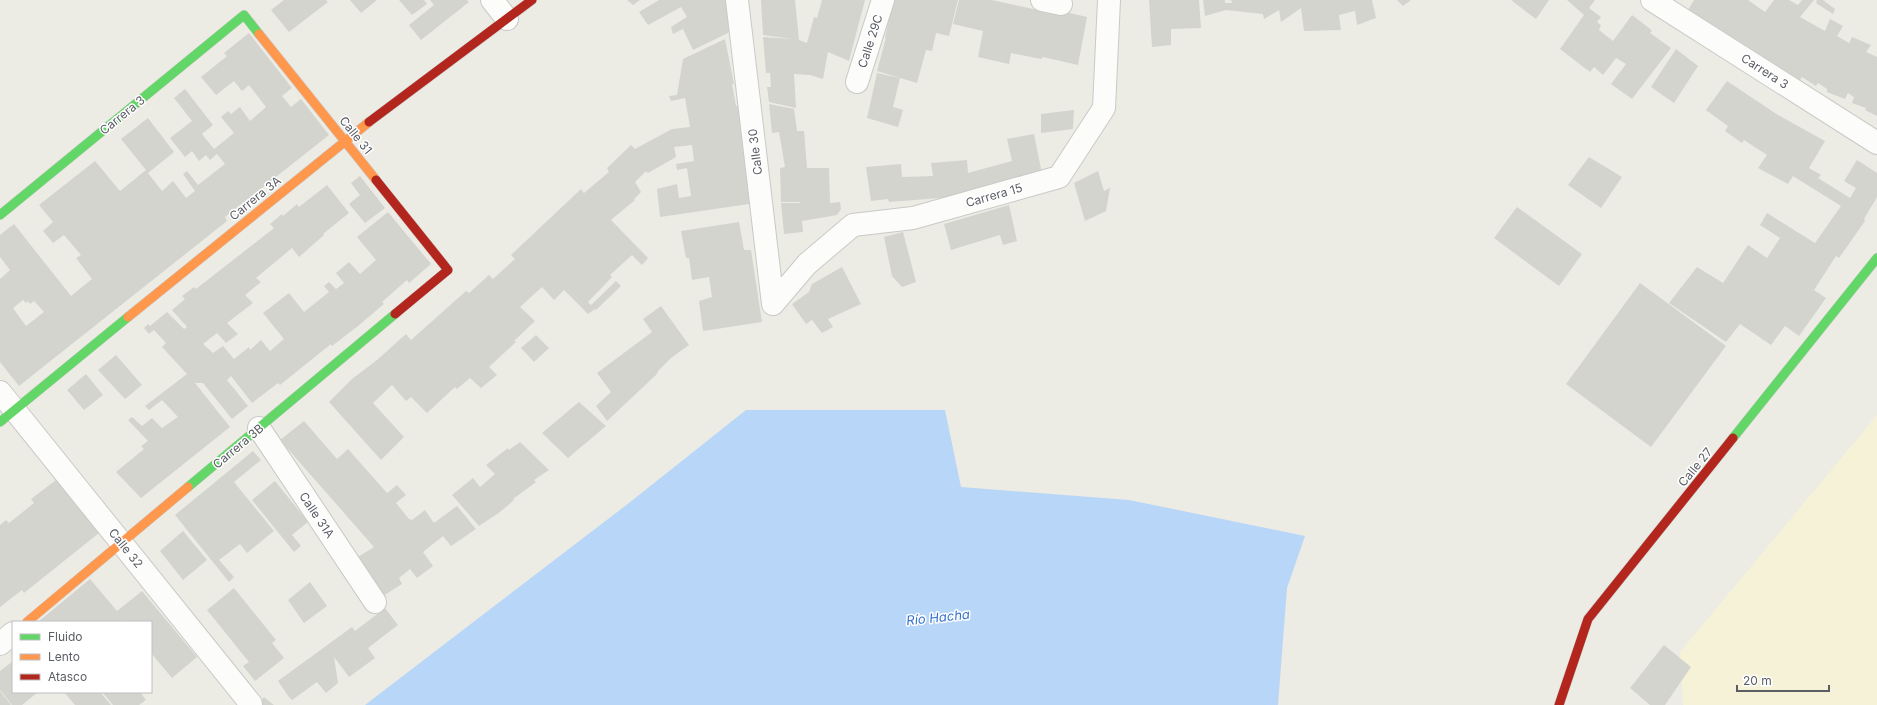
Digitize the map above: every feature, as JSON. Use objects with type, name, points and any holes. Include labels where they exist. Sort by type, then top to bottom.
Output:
[{"type":"street","points":[[492,0],[507,19]]},
{"type":"street","name":"Carrera 3A","points":[[7,416],[345,140],[532,0]]},
{"type":"street","name":"Calle 30","points":[[737,0],[773,304]]},
{"type":"street","name":"Calle 29C","points":[[857,82],[883,0]]},
{"type":"street","name":"Carrera 15","points":[[773,304],[807,264],[853,226],[913,218],[1059,177],[1104,108],[1109,0]]},
{"type":"street","name":"Carrera 3","points":[[1652,0],[1877,143]]},
{"type":"street","name":"Carrera 3","points":[[0,215],[244,15]]},
{"type":"street","name":"Calle 31","points":[[244,15],[448,270]]},
{"type":"street","name":"Calle 27","points":[[1559,705],[1588,619],[1877,258]]},
{"type":"street","name":"Carrera 3B","points":[[28,621],[448,270]]},
{"type":"street","name":"Calle 32","points":[[0,392],[7,416],[122,543],[251,704]]},
{"type":"street","name":"Calle 31A","points":[[259,428],[375,602]]},
{"type":"street","points":[[0,644],[12,635]]},
{"type":"sand","points":[[1877,415],[1877,705],[1683,705],[1680,652]]},
{"type":"water","name":"Río Hacha","points":[[746,410],[945,410],[961,487],[1129,500],[1305,536],[1287,588],[1278,705],[365,705],[629,503]]},
{"type":"building","points":[[284,0],[326,0],[328,2],[289,32],[271,10]]},
{"type":"building","points":[[350,0],[377,0],[361,13]]},
{"type":"building","points":[[399,0],[424,0],[427,4],[412,15]]},
{"type":"building","points":[[430,0],[467,0],[469,2],[421,40],[409,25],[434,5]]},
{"type":"building","points":[[627,0],[640,0],[633,5]]},
{"type":"building","points":[[659,0],[728,0],[730,32],[693,50],[683,29],[673,34],[671,27],[687,17],[681,7],[648,25],[639,12]]},
{"type":"building","points":[[761,0],[795,0],[799,40],[807,43],[814,17],[817,18],[822,0],[865,0],[849,61],[828,52],[823,79],[810,75],[794,74],[796,108],[769,102],[767,87],[771,87],[770,73],[766,73],[763,37],[792,39],[763,35]]},
{"type":"building","points":[[893,0],[958,0],[949,36],[936,33],[932,51],[926,50],[917,83],[877,71],[886,38]]},
{"type":"building","points":[[959,0],[992,0],[1051,13],[1052,9],[1087,17],[1078,65],[1043,57],[1041,59],[1011,53],[1009,64],[978,57],[983,31],[953,24]]},
{"type":"building","points":[[1149,0],[1199,0],[1201,28],[1171,29],[1171,45],[1152,47]]},
{"type":"building","points":[[1203,0],[1225,0],[1225,3],[1232,3],[1231,0],[1372,0],[1376,18],[1357,25],[1355,11],[1339,15],[1341,30],[1304,31],[1301,8],[1281,22],[1279,10],[1264,19],[1263,14],[1226,10],[1205,16]]},
{"type":"building","points":[[1397,0],[1411,0],[1403,6]]},
{"type":"building","points":[[1511,0],[1549,0],[1536,19]]},
{"type":"building","points":[[1567,0],[1595,0],[1589,8],[1601,17],[1597,22],[1601,25],[1599,30],[1613,41],[1632,15],[1652,31],[1650,33],[1671,48],[1632,99],[1611,84],[1626,64],[1616,58],[1603,75],[1594,67],[1590,72],[1560,49],[1584,15]]},
{"type":"building","points":[[1694,0],[1748,0],[1765,12],[1774,0],[1789,0],[1798,5],[1802,0],[1814,0],[1800,17],[1825,31],[1830,19],[1843,26],[1837,36],[1849,43],[1852,37],[1871,45],[1866,52],[1877,57],[1877,116],[1865,110],[1866,108],[1852,103],[1854,97],[1848,93],[1845,99],[1827,92],[1827,89],[1818,83],[1816,86],[1802,77],[1800,80],[1688,10]]},
{"type":"building","points":[[1817,0],[1823,0],[1835,9],[1833,14],[1816,3]]},
{"type":"building","points":[[249,33],[292,88],[282,96],[291,107],[301,99],[329,135],[225,217],[227,221],[19,386],[0,362],[0,279],[10,270],[0,257],[0,235],[14,224],[71,296],[92,279],[76,258],[81,255],[64,235],[53,243],[43,231],[53,222],[39,205],[95,161],[120,191],[146,170],[121,139],[148,118],[174,152],[148,173],[162,191],[173,181],[186,198],[195,191],[183,174],[187,171],[198,185],[225,164],[217,154],[210,160],[206,155],[199,161],[192,151],[185,157],[170,138],[192,121],[174,98],[185,89],[213,125],[202,134],[214,149],[234,133],[221,117],[228,111],[231,114],[240,107],[250,121],[266,107],[249,85],[242,91],[234,81],[216,95],[201,77],[227,56],[224,53]],"holes":[[[23,300],[26,303],[28,301],[30,304],[34,301],[44,312],[26,326],[13,308]]]},
{"type":"building","points":[[725,39],[734,84],[732,84],[736,106],[741,106],[749,204],[660,217],[657,189],[677,184],[679,198],[691,196],[687,168],[677,170],[676,164],[694,161],[692,145],[674,147],[676,157],[648,173],[646,171],[635,182],[641,192],[634,199],[635,200],[611,220],[648,258],[642,265],[632,255],[610,275],[612,277],[588,302],[591,305],[616,281],[621,286],[596,310],[595,309],[588,314],[564,290],[554,300],[542,287],[520,307],[535,321],[514,341],[516,342],[489,367],[497,375],[481,388],[470,378],[457,389],[455,387],[427,413],[411,397],[406,401],[392,385],[373,403],[404,437],[381,460],[329,402],[352,379],[377,360],[406,334],[411,340],[466,291],[469,293],[489,275],[493,279],[515,259],[511,255],[581,189],[584,193],[609,172],[607,168],[631,145],[635,149],[672,129],[690,127],[685,98],[671,101],[669,96],[677,95],[683,59]]},
{"type":"building","points":[[1676,49],[1698,66],[1674,103],[1651,87]]},
{"type":"building","points":[[877,73],[900,78],[893,107],[903,110],[898,127],[867,118]]},
{"type":"building","points":[[1727,81],[1778,115],[1825,141],[1809,168],[1821,175],[1818,178],[1850,198],[1856,188],[1844,181],[1857,160],[1877,173],[1877,197],[1864,219],[1865,221],[1839,258],[1836,256],[1814,290],[1826,298],[1799,336],[1785,326],[1771,345],[1740,324],[1726,342],[1669,303],[1697,267],[1723,283],[1748,245],[1767,258],[1780,238],[1760,225],[1767,213],[1815,243],[1841,206],[1793,176],[1788,184],[1758,168],[1767,155],[1744,140],[1742,143],[1725,131],[1728,126],[1706,110]]},
{"type":"building","points":[[769,104],[794,109],[797,131],[804,131],[807,168],[829,168],[830,203],[840,202],[841,209],[837,215],[802,221],[803,232],[784,234],[781,203],[800,202],[781,202],[780,168],[785,167],[779,132],[772,133]]},
{"type":"building","points":[[1074,110],[1073,129],[1041,133],[1041,114]]},
{"type":"building","points":[[1034,134],[1043,179],[953,197],[889,202],[888,199],[871,201],[866,167],[901,164],[902,177],[933,176],[931,163],[967,160],[968,173],[1012,161],[1007,139]]},
{"type":"building","points":[[1589,157],[1622,177],[1601,208],[1568,185]]},
{"type":"building","points":[[1098,171],[1104,191],[1110,188],[1106,211],[1085,221],[1074,183]]},
{"type":"building","points":[[360,176],[385,208],[365,223],[349,204],[360,195],[351,183]]},
{"type":"building","points":[[327,185],[349,213],[323,234],[324,235],[299,257],[292,248],[256,278],[261,282],[245,295],[253,303],[227,323],[238,334],[226,343],[217,333],[203,344],[213,353],[223,346],[234,359],[249,347],[250,350],[261,340],[270,351],[284,339],[263,313],[289,293],[304,312],[329,292],[324,286],[329,282],[336,289],[344,283],[336,273],[349,262],[360,274],[376,260],[357,237],[388,212],[431,264],[409,283],[407,280],[382,302],[384,304],[358,326],[332,346],[331,344],[280,385],[278,383],[252,403],[231,376],[227,380],[248,406],[232,419],[203,383],[195,383],[230,427],[141,498],[116,472],[144,449],[141,446],[148,441],[128,420],[132,417],[142,426],[152,418],[162,428],[178,417],[162,400],[149,410],[145,406],[187,374],[162,347],[166,343],[154,330],[149,334],[144,328],[148,324],[150,326],[167,312],[184,329],[187,327],[172,310],[185,299],[182,296],[194,287],[196,289],[274,228],[270,224],[282,214],[283,216],[297,204],[299,207]]},
{"type":"building","points":[[1009,205],[1017,241],[1003,245],[1000,235],[951,250],[944,224]]},
{"type":"building","points":[[1517,207],[1582,254],[1559,286],[1494,238]]},
{"type":"building","points":[[739,222],[744,250],[751,250],[762,322],[703,331],[699,301],[712,297],[709,277],[692,280],[689,258],[686,258],[681,231]]},
{"type":"building","points":[[903,232],[916,282],[902,287],[892,276],[884,237]]},
{"type":"building","points":[[842,267],[861,304],[828,319],[833,327],[822,333],[812,320],[806,324],[792,304],[809,292],[812,284]]},
{"type":"building","points":[[1640,283],[1726,346],[1651,447],[1566,384]]},
{"type":"building","points":[[661,306],[689,345],[671,358],[658,371],[657,374],[607,421],[596,406],[611,392],[597,373],[652,332],[643,319]]},
{"type":"building","points":[[536,335],[549,348],[534,362],[521,348]]},
{"type":"building","points":[[116,355],[142,385],[125,399],[98,370]]},
{"type":"building","points":[[86,374],[103,395],[84,410],[67,390]]},
{"type":"building","points":[[579,402],[606,426],[568,458],[542,433]]},
{"type":"building","points":[[304,421],[337,459],[348,449],[387,493],[397,485],[406,495],[396,503],[409,519],[412,520],[425,510],[434,523],[457,506],[476,529],[451,546],[443,536],[423,552],[433,566],[417,578],[410,569],[399,578],[402,584],[383,596],[358,557],[374,547],[280,440]]},
{"type":"building","points":[[520,442],[549,470],[534,480],[536,482],[513,499],[514,500],[500,512],[479,526],[452,495],[473,478],[480,487],[495,474],[486,465],[508,448],[509,450]]},
{"type":"building","points":[[253,451],[261,460],[234,482],[274,531],[247,553],[240,544],[219,560],[234,577],[229,582],[175,515]]},
{"type":"building","points":[[56,480],[99,533],[24,593],[22,590],[0,607],[0,525],[6,520],[9,523],[34,503],[31,499]]},
{"type":"building","points":[[275,481],[308,522],[292,535],[301,546],[294,552],[252,500]]},
{"type":"building","points":[[183,531],[207,560],[183,580],[160,551]]},
{"type":"building","points":[[90,579],[117,611],[142,591],[197,657],[172,678],[152,654],[152,621],[39,621]]},
{"type":"building","points":[[310,582],[327,606],[304,623],[288,600]]},
{"type":"building","points":[[234,588],[276,640],[272,643],[284,658],[255,681],[243,666],[249,662],[207,610]]},
{"type":"building","points":[[385,608],[398,625],[368,648],[375,658],[349,677],[334,657],[338,683],[326,693],[317,682],[292,700],[289,697],[278,681],[352,627],[355,631]]},
{"type":"building","points":[[1664,645],[1691,667],[1665,705],[1650,705],[1630,688]]},
{"type":"building","points":[[12,662],[12,693],[37,693],[22,705],[12,705],[0,690],[0,671]]},
{"type":"building","points":[[0,691],[11,705],[0,705]]},
{"type":"building","points":[[65,693],[101,693],[111,705],[75,705]]},
{"type":"building","points":[[103,693],[141,693],[146,700],[139,705],[113,705]]},
{"type":"building","points":[[264,697],[270,702],[274,705],[257,705]]},
{"type":"traffic: fast","points":[[0,215],[244,15],[259,34]]},
{"type":"traffic: fast","points":[[1733,438],[1877,258]]},
{"type":"traffic: fast","points":[[188,487],[395,314]]},
{"type":"traffic: fast","points":[[0,422],[128,317]]},
{"type":"traffic: slow","points":[[259,34],[376,180]]},
{"type":"traffic: slow","points":[[128,317],[369,122]]},
{"type":"traffic: slow","points":[[28,621],[188,487]]},
{"type":"traffic: jam","points":[[369,122],[532,0]]},
{"type":"traffic: jam","points":[[376,180],[448,270],[395,314]]},
{"type":"traffic: jam","points":[[1559,705],[1588,619],[1733,438]]}]
